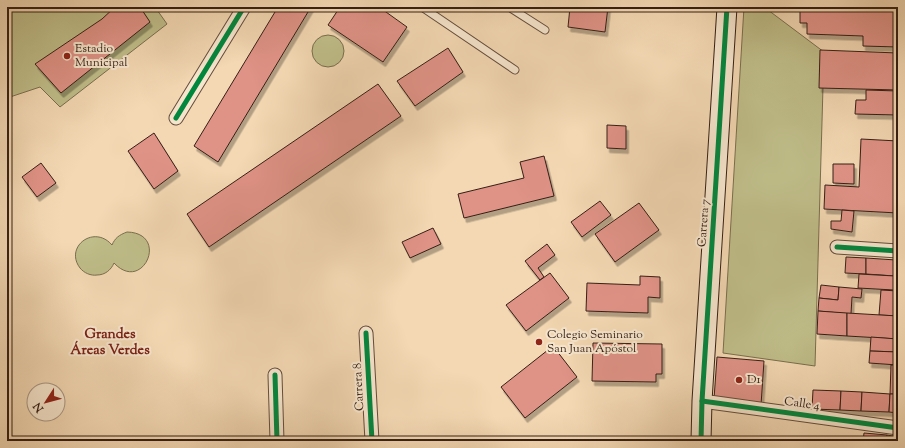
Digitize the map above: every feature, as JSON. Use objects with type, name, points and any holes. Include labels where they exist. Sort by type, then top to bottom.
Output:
[{"type":"street","points":[[176,118],[244,7]]},
{"type":"street","name":"Carrera 7","points":[[701,441],[702,401],[727,7]]},
{"type":"street","points":[[837,247],[898,251]]},
{"type":"street","name":"Carrera 8","points":[[366,333],[372,441]]},
{"type":"street","points":[[276,375],[277,441]]},
{"type":"street","name":"Calle 4","points":[[702,401],[898,428]]},
{"type":"lane","points":[[422,7],[515,70]]},
{"type":"lane","points":[[509,7],[545,30]]},
{"type":"shaded area","name":"Estadio Municipal","points":[[7,7],[155,7],[167,24],[60,107],[40,87],[7,98]]},
{"type":"shaded area","points":[[744,7],[764,7],[824,52],[815,366],[723,353]]},
{"type":"shaded area","points":[[331,35],[337,37],[342,42],[344,51],[342,60],[337,65],[325,67],[319,65],[314,60],[312,48],[314,42],[319,37]]},
{"type":"shaded area","points":[[127,232],[140,235],[147,242],[149,250],[148,260],[142,267],[134,271],[125,271],[114,263],[107,272],[95,275],[88,274],[80,268],[76,260],[76,253],[78,246],[83,241],[97,237],[105,239],[112,245],[114,240]]},
{"type":"building","points":[[115,7],[140,7],[150,22],[61,93],[35,64],[102,19]]},
{"type":"building","points":[[278,7],[311,7],[218,162],[194,146]]},
{"type":"building","points":[[340,7],[379,7],[407,27],[383,62],[328,25]]},
{"type":"building","points":[[570,7],[608,7],[605,32],[568,27]]},
{"type":"building","points":[[800,7],[898,7],[898,47],[863,46],[863,36],[807,34],[807,23],[800,23]]},
{"type":"building","points":[[448,48],[463,72],[415,106],[397,81]]},
{"type":"building","points":[[820,50],[898,53],[898,90],[819,88]]},
{"type":"building","points":[[378,84],[401,116],[209,247],[187,214]]},
{"type":"building","points":[[866,90],[898,91],[898,115],[855,114],[856,100],[866,100]]},
{"type":"building","points":[[607,125],[626,126],[626,149],[607,148]]},
{"type":"building","points":[[154,133],[178,171],[154,189],[128,151]]},
{"type":"building","points":[[861,139],[898,141],[898,213],[824,209],[825,185],[859,187]]},
{"type":"building","points":[[544,156],[554,196],[464,218],[458,194],[524,178],[520,162]]},
{"type":"building","points":[[41,163],[56,183],[37,197],[22,177]]},
{"type":"building","points":[[833,164],[854,164],[854,184],[833,183]]},
{"type":"building","points":[[600,201],[611,215],[582,237],[571,222]]},
{"type":"building","points":[[639,203],[659,230],[615,262],[595,234]]},
{"type":"building","points":[[842,210],[854,211],[852,232],[831,229],[831,221],[841,221]]},
{"type":"building","points":[[433,228],[441,244],[410,258],[402,242]]},
{"type":"building","points":[[547,244],[555,255],[538,268],[544,277],[540,280],[525,261]]},
{"type":"building","points":[[846,257],[866,258],[866,274],[845,273]]},
{"type":"building","points":[[866,258],[896,260],[895,276],[866,274]]},
{"type":"building","points":[[896,260],[898,260],[898,291],[894,290]]},
{"type":"building","points":[[550,273],[569,298],[526,331],[506,305]]},
{"type":"building","points":[[859,274],[895,276],[894,290],[858,288]]},
{"type":"building","points":[[640,276],[660,277],[660,298],[648,297],[648,313],[586,311],[587,283],[640,285]]},
{"type":"building","points":[[821,285],[839,287],[838,300],[819,298]]},
{"type":"building","points":[[839,287],[862,289],[861,298],[852,297],[851,314],[818,311],[819,298],[838,300]]},
{"type":"building","points":[[881,290],[898,291],[898,316],[879,315]]},
{"type":"building","points":[[818,311],[847,313],[847,336],[817,334]]},
{"type":"building","points":[[847,313],[898,316],[898,339],[847,336]]},
{"type":"building","points":[[871,337],[898,339],[898,352],[870,351]]},
{"type":"building","points":[[593,343],[662,344],[662,374],[656,374],[656,382],[592,381]]},
{"type":"building","points":[[553,346],[577,377],[525,418],[501,387]]},
{"type":"building","points":[[870,351],[898,352],[898,365],[869,363]]},
{"type":"building","name":"D1","points":[[717,357],[764,361],[761,405],[714,399]]},
{"type":"building","points":[[891,365],[898,365],[898,394],[890,394]]},
{"type":"building","points":[[813,390],[841,391],[840,410],[812,409]]},
{"type":"building","points":[[841,391],[862,392],[861,411],[840,410]]},
{"type":"building","points":[[862,392],[890,394],[889,412],[861,411]]},
{"type":"building","points":[[890,394],[898,394],[898,413],[889,412]]},
{"type":"building","points":[[864,433],[887,435],[886,441],[863,441]]},
{"type":"building","points":[[887,435],[898,437],[898,441],[886,441]]},
{"type":"building","points":[[731,438],[743,439],[743,441],[732,441]]},
{"type":"cycle path","points":[[176,118],[244,7]]},
{"type":"cycle path","points":[[701,441],[702,401],[727,7]]},
{"type":"cycle path","points":[[837,247],[898,251]]},
{"type":"cycle path","points":[[366,333],[372,441]]},
{"type":"cycle path","points":[[275,375],[277,441]]},
{"type":"cycle path","points":[[702,401],[898,428]]},
{"type":"place","name":"Estadio Municipal","points":[[67,56]]},
{"type":"place","name":"Colegio Seminario San Juan Apóstol","points":[[539,342]]},
{"type":"place","name":"D1","points":[[739,380]]},
{"type":"district","name":"Grandes Áreas Verdes","points":[[110,344]]}]
